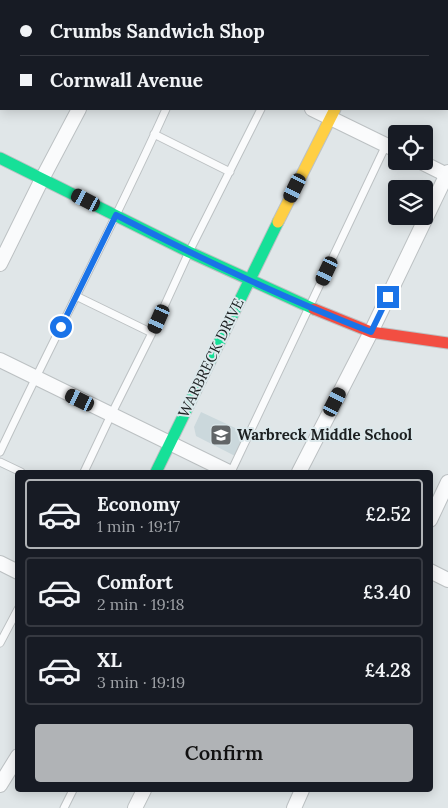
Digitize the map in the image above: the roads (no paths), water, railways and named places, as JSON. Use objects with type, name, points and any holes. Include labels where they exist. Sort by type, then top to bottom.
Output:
[{"type":"street","points":[[0,264],[42,179],[79,110]]},
{"type":"street","points":[[317,110],[333,113],[388,146]]},
{"type":"street","name":"WARBRECK DRIVE","points":[[157,470],[333,113]]},
{"type":"street","points":[[0,158],[189,252],[310,308],[371,332],[448,343]]},
{"type":"street","points":[[300,470],[371,332],[447,174],[433,168]]},
{"type":"street","points":[[0,360],[226,470]]},
{"type":"street","points":[[433,514],[448,482]]},
{"type":"street","points":[[0,563],[15,570]]},
{"type":"street","points":[[433,572],[448,580]]},
{"type":"street","points":[[0,785],[4,769],[15,759]]},
{"type":"street","points":[[135,808],[143,792]]},
{"type":"street","points":[[294,808],[301,792]]},
{"type":"lane","points":[[0,452],[166,110]]},
{"type":"lane","points":[[85,470],[152,333],[189,252],[261,110]]},
{"type":"lane","points":[[154,134],[230,172]]},
{"type":"lane","points":[[231,470],[388,154]]},
{"type":"lane","points":[[76,296],[152,333]]},
{"type":"lane","points":[[0,462],[17,470]]},
{"type":"lane","points":[[0,643],[15,615]]},
{"type":"lane","points":[[64,808],[71,792]]},
{"type":"place","name":"Warbreck Middle School","points":[[221,435]]}]
